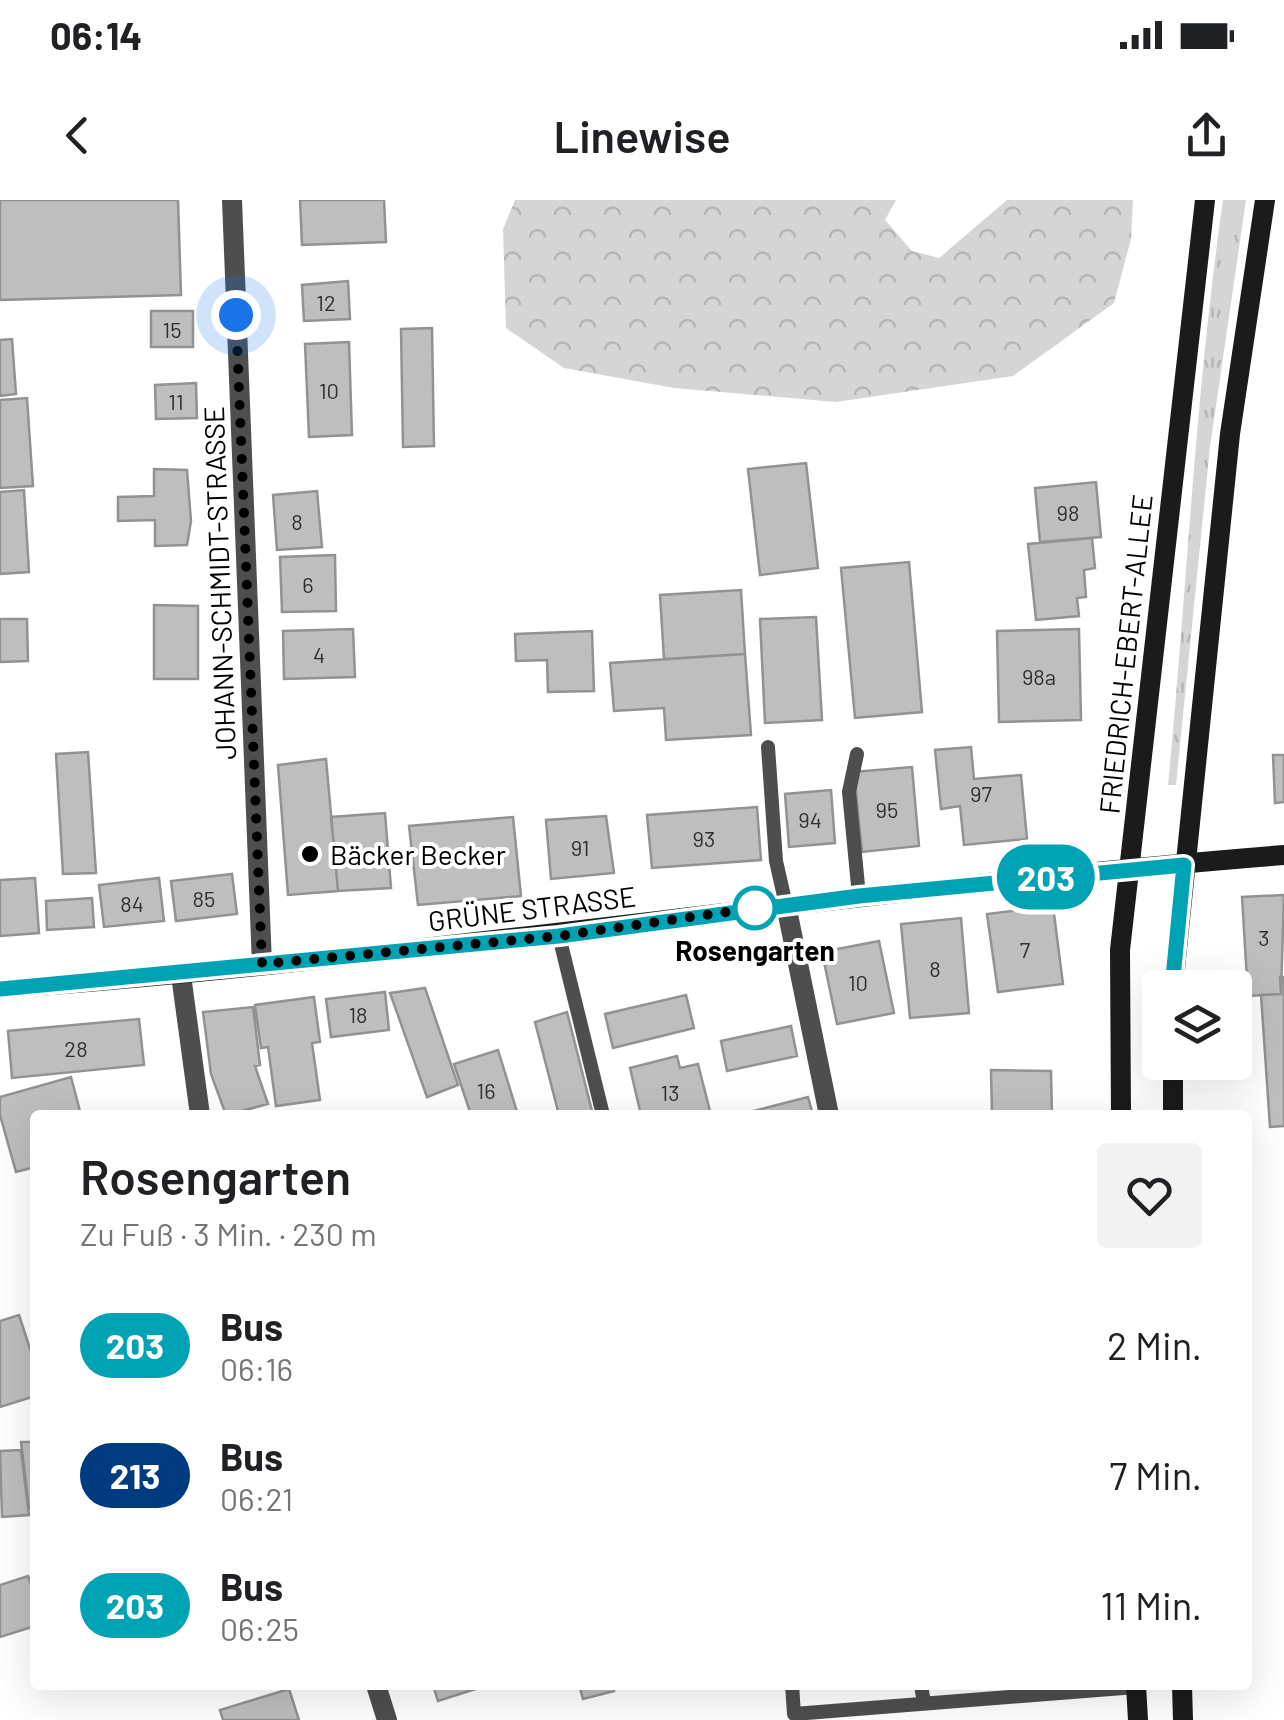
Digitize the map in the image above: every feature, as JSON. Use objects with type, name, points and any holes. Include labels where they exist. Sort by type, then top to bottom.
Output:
[{"type":"main road","name":"FRIEDRICH-EBERT-ALLEE","points":[[1120,1110],[1120,950],[1205,200]]},
{"type":"main road","points":[[1174,970],[1230,434],[1265,200]]},
{"type":"main road","name":"GRÜNE STRASSE","points":[[0,989],[181,975],[559,936],[786,904],[1284,855]]},
{"type":"main road","points":[[1172,1080],[1172,1110]]},
{"type":"main road","points":[[1136,1690],[1138,1720]]},
{"type":"main road","points":[[1182,1690],[1183,1720]]},
{"type":"street","name":"JOHANN-SCHMIDT-STRASSE","points":[[232,200],[262,964]]},
{"type":"street","points":[[786,904],[828,1110]]},
{"type":"street","points":[[181,975],[199,1110]]},
{"type":"street","points":[[378,1690],[387,1720]]},
{"type":"lane","points":[[768,747],[776,861],[786,904]]},
{"type":"lane","points":[[856,754],[849,792],[859,896]]},
{"type":"lane","points":[[559,936],[602,1110]]},
{"type":"lane","points":[[792,1690],[794,1714],[1083,1690]]},
{"type":"lane","points":[[923,1690],[924,1702]]},
{"type":"green space","points":[[515,200],[896,200],[885,220],[912,251],[939,258],[1007,200],[1133,200],[1131,239],[1114,303],[1013,376],[836,402],[674,388],[564,368],[506,328],[503,229]]},
{"type":"green space","points":[[1223,200],[1246,200],[1210,447],[1176,785],[1168,785],[1198,419]]},
{"type":"building","points":[[0,200],[178,200],[181,295],[0,300]]},
{"type":"building","points":[[300,200],[384,200],[386,242],[302,245]]},
{"type":"building","points":[[348,281],[350,319],[304,321],[302,285]]},
{"type":"building","points":[[151,311],[193,311],[193,347],[151,347]]},
{"type":"building","points":[[432,328],[434,446],[403,447],[401,329]]},
{"type":"building","points":[[12,339],[16,394],[0,396],[0,340]]},
{"type":"building","points":[[349,342],[352,435],[309,437],[305,344]]},
{"type":"building","points":[[196,383],[197,418],[156,419],[155,385]]},
{"type":"building","points":[[27,398],[33,486],[0,488],[0,400]]},
{"type":"building","points":[[806,463],[818,568],[760,575],[748,469]]},
{"type":"building","points":[[154,469],[187,470],[191,521],[187,545],[155,546],[155,520],[118,521],[118,497],[154,496]]},
{"type":"building","points":[[1096,482],[1101,537],[1040,542],[1035,488]]},
{"type":"building","points":[[24,490],[29,572],[0,574],[0,492]]},
{"type":"building","points":[[317,491],[322,547],[277,550],[273,495]]},
{"type":"building","points":[[1092,538],[1095,568],[1084,570],[1086,597],[1077,598],[1079,616],[1036,620],[1028,544]]},
{"type":"building","points":[[335,555],[336,611],[282,612],[280,557]]},
{"type":"building","points":[[909,562],[922,712],[855,718],[841,568]]},
{"type":"building","points":[[741,590],[745,654],[664,659],[660,595]]},
{"type":"building","points":[[154,605],[198,606],[198,679],[154,679]]},
{"type":"building","points":[[816,617],[822,720],[765,723],[760,619]]},
{"type":"building","points":[[0,619],[27,619],[28,661],[0,662]]},
{"type":"building","points":[[353,629],[355,677],[284,679],[283,631]]},
{"type":"building","points":[[1079,629],[1081,720],[999,722],[997,631]]},
{"type":"building","points":[[592,631],[594,691],[548,692],[547,660],[516,661],[515,634]]},
{"type":"building","points":[[745,654],[751,735],[666,740],[664,708],[614,711],[610,663]]},
{"type":"building","points":[[971,747],[974,779],[1021,775],[1027,839],[964,845],[960,806],[941,809],[935,750]]},
{"type":"building","points":[[88,752],[96,873],[63,874],[56,754]]},
{"type":"building","points":[[1273,755],[1284,755],[1284,802],[1275,803]]},
{"type":"building","name":"Bäcker Becker","points":[[326,759],[338,891],[288,895],[278,765]]},
{"type":"building","points":[[912,767],[919,846],[862,852],[854,772]]},
{"type":"building","points":[[831,790],[835,843],[789,847],[785,794]]},
{"type":"building","points":[[757,807],[761,860],[652,868],[647,815]]},
{"type":"building","points":[[385,813],[391,888],[338,891],[331,817]]},
{"type":"building","points":[[606,816],[614,873],[551,879],[546,820]]},
{"type":"building","points":[[513,817],[521,896],[418,905],[409,826]]},
{"type":"building","points":[[232,874],[237,914],[176,921],[171,881]]},
{"type":"building","points":[[35,878],[39,933],[0,936],[0,880]]},
{"type":"building","points":[[159,878],[164,921],[104,927],[99,885]]},
{"type":"building","points":[[1284,895],[1281,994],[1252,996],[1242,897]]},
{"type":"building","points":[[92,898],[94,927],[47,930],[46,901]]},
{"type":"building","points":[[1053,906],[1063,984],[998,992],[987,914]]},
{"type":"building","points":[[961,918],[969,1013],[910,1018],[901,924]]},
{"type":"building","points":[[879,941],[894,1013],[837,1024],[822,952]]},
{"type":"building","points":[[1280,977],[1284,977],[1284,1126],[1270,1127],[1261,995],[1281,994]]},
{"type":"building","points":[[425,988],[458,1085],[427,1097],[390,993]]},
{"type":"building","points":[[385,992],[389,1030],[331,1037],[326,999]]},
{"type":"building","points":[[686,995],[694,1028],[613,1048],[605,1014]]},
{"type":"building","points":[[314,997],[320,1042],[312,1043],[320,1100],[276,1106],[268,1047],[261,1048],[255,1005]]},
{"type":"building","points":[[253,1007],[260,1065],[255,1066],[268,1104],[224,1110],[211,1074],[203,1012]]},
{"type":"building","points":[[567,1012],[592,1110],[558,1110],[535,1022]]},
{"type":"building","points":[[139,1019],[144,1065],[12,1078],[8,1031]]},
{"type":"building","points":[[791,1026],[797,1056],[727,1071],[721,1041]]},
{"type":"building","points":[[498,1050],[516,1110],[469,1110],[454,1064]]},
{"type":"building","points":[[677,1056],[680,1068],[698,1064],[710,1110],[640,1110],[630,1068]]},
{"type":"building","points":[[991,1070],[1051,1071],[1052,1110],[992,1110]]},
{"type":"building","points":[[71,1077],[80,1110],[30,1110],[30,1168],[16,1172],[0,1115],[0,1097]]},
{"type":"building","points":[[808,1097],[812,1110],[757,1110]]},
{"type":"building","points":[[19,1315],[30,1349],[30,1398],[0,1407],[0,1321]]},
{"type":"building","points":[[21,1442],[30,1442],[29,1509]]},
{"type":"building","points":[[21,1450],[29,1515],[2,1517],[0,1451]]},
{"type":"building","points":[[28,1576],[30,1628],[0,1637],[0,1585]]},
{"type":"building","points":[[289,1690],[299,1720],[223,1720],[220,1710]]},
{"type":"building","points":[[435,1690],[472,1690],[438,1701]]},
{"type":"building","points":[[580,1690],[614,1690],[614,1691],[583,1699]]},
{"type":"bus line","name":"203","points":[[0,989],[181,975],[559,936],[859,896],[1184,865],[1173,970]]},
{"type":"place","name":"Bäcker Becker","points":[[310,854]]},
{"type":"place","name":"Rosengarten","points":[[755,908]]},
{"type":"route","points":[[236,315],[262,964],[559,936],[755,908]]}]
